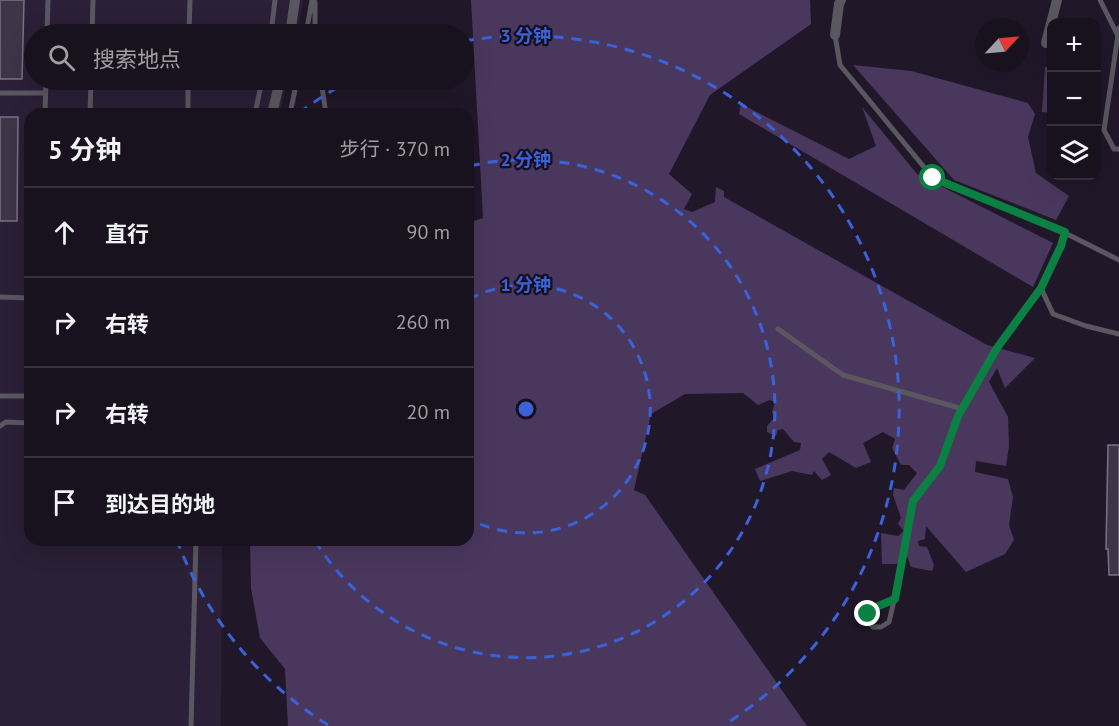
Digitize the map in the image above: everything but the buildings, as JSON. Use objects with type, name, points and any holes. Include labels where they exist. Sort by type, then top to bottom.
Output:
[{"type":"street","points":[[292,24],[296,9],[295,0]]},
{"type":"street","points":[[835,35],[841,0]]},
{"type":"street","points":[[1046,43],[1057,0]]},
{"type":"street","points":[[273,108],[278,90]]},
{"type":"lane","points":[[47,24],[48,0]]},
{"type":"lane","points":[[92,24],[93,0]]},
{"type":"lane","points":[[189,24],[190,0]]},
{"type":"lane","points":[[273,24],[274,0]]},
{"type":"lane","points":[[308,24],[314,0]]},
{"type":"lane","points":[[314,0],[315,24]]},
{"type":"lane","points":[[1100,0],[1118,36]]},
{"type":"lane","points":[[1119,28],[1104,130],[1113,149],[1119,149]]},
{"type":"lane","points":[[835,35],[840,65],[933,178],[1065,232],[1119,260]]},
{"type":"lane","points":[[45,90],[45,108]]},
{"type":"lane","points":[[90,108],[91,90]]},
{"type":"lane","points":[[188,90],[188,108]]},
{"type":"lane","points":[[256,108],[260,90]]},
{"type":"lane","points":[[291,108],[295,90]]},
{"type":"lane","points":[[323,90],[326,108]]},
{"type":"lane","points":[[0,93],[45,93]]},
{"type":"lane","points":[[895,599],[876,607],[868,614],[868,622],[873,627],[881,627],[889,622],[895,599],[913,501],[940,466],[963,409],[997,348],[1041,288],[1061,246],[1065,232]]},
{"type":"lane","points":[[1041,288],[1053,314],[1086,326],[1119,334]]},
{"type":"lane","points":[[0,297],[24,298]]},
{"type":"lane","points":[[778,329],[843,375],[963,409]]},
{"type":"lane","points":[[0,396],[24,396]]},
{"type":"lane","points":[[0,426],[6,422],[24,423]]},
{"type":"lane","points":[[191,726],[196,546]]},
{"type":"shaded area","points":[[0,0],[303,0],[299,24],[24,24],[24,90],[285,90],[281,108],[24,108],[24,546],[222,546],[221,726],[0,726]]},
{"type":"shaded area","points":[[471,0],[810,0],[811,24],[710,95],[669,174],[692,194],[684,209],[692,212],[715,202],[716,187],[724,191],[724,197],[987,345],[1035,358],[1005,388],[997,368],[989,382],[1008,417],[1009,446],[1006,466],[976,461],[975,472],[1008,479],[1013,497],[1009,525],[1014,540],[1005,554],[966,572],[926,526],[925,539],[918,541],[919,546],[927,547],[934,565],[932,571],[911,567],[903,545],[897,564],[882,564],[881,533],[898,536],[904,531],[898,524],[901,518],[893,495],[894,488],[904,490],[917,473],[909,465],[901,465],[892,448],[895,439],[883,432],[863,443],[871,462],[856,468],[829,452],[822,459],[831,475],[822,480],[814,471],[812,475],[792,471],[760,481],[755,469],[800,450],[801,443],[794,442],[783,429],[778,430],[776,436],[767,432],[767,426],[774,418],[772,412],[775,402],[770,400],[758,405],[743,393],[685,394],[651,414],[634,490],[645,495],[807,726],[288,726],[285,669],[260,638],[251,588],[250,546],[474,546],[474,221],[483,218]]},
{"type":"shaded area","points":[[853,65],[911,71],[1028,103],[1035,114],[1028,137],[1036,173],[1069,196],[1056,220],[954,180]]},
{"type":"shaded area","points":[[1045,67],[1047,67],[1047,113],[1042,112]]},
{"type":"shaded area","points":[[741,104],[849,159],[876,146],[862,107],[917,174],[1053,243],[1033,287],[739,114]]},
{"type":"route","points":[[868,614],[876,607],[895,599],[913,501],[940,466],[958,416],[997,348],[1041,288],[1061,246],[1065,232],[933,178]]}]
